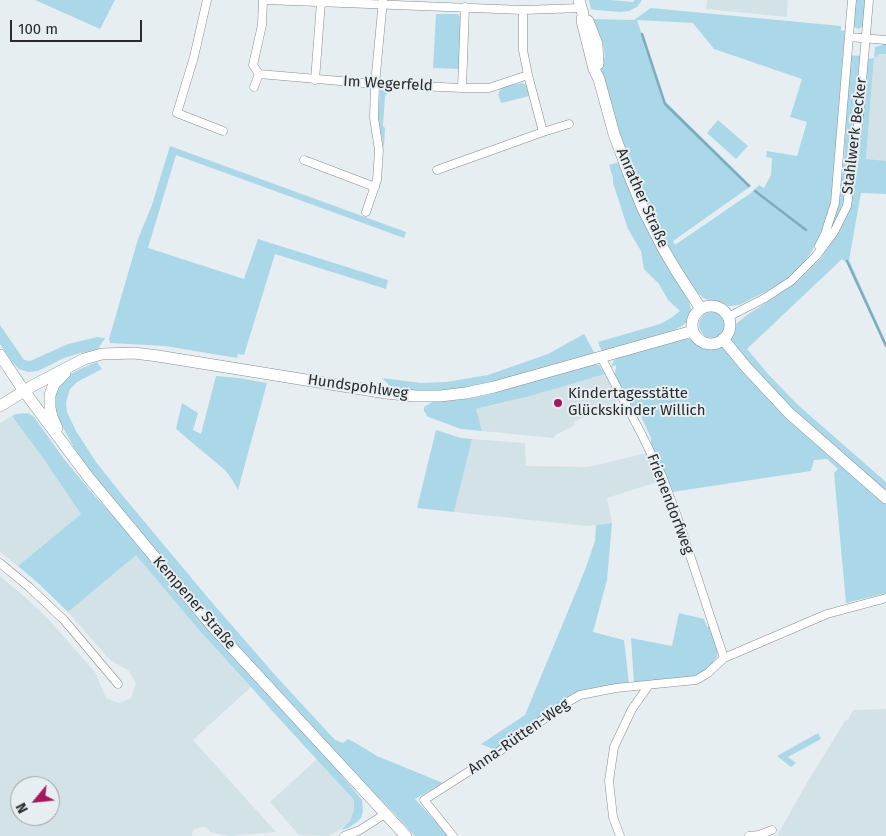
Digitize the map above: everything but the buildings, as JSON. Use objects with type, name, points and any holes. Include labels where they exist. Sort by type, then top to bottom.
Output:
[{"type":"street","points":[[207,0],[194,57],[177,113],[223,131]]},
{"type":"street","points":[[254,87],[259,74],[253,65],[262,25],[264,0],[383,2],[523,10],[581,7]]},
{"type":"street","name":"Stahlwerk Becker","points":[[811,261],[825,234],[835,203],[852,0]]},
{"type":"street","name":"Stahlwerk Becker","points":[[728,317],[765,298],[791,281],[811,261],[834,232],[847,206],[859,116],[869,0]]},
{"type":"street","points":[[315,80],[320,2]]},
{"type":"street","points":[[366,212],[377,180],[379,150],[374,118],[383,2]]},
{"type":"street","points":[[462,88],[465,7]]},
{"type":"street","name":"Anrather Straße","points":[[581,7],[582,21],[594,68],[599,79],[621,156],[643,209],[672,264],[701,309]]},
{"type":"street","points":[[523,10],[523,50],[543,132]]},
{"type":"street","points":[[849,37],[886,40]]},
{"type":"street","name":"Im Wegerfeld","points":[[259,74],[315,80],[462,88],[488,88],[528,75]]},
{"type":"street","points":[[437,170],[569,124]]},
{"type":"street","points":[[304,160],[375,187]]},
{"type":"street","points":[[710,306],[716,307],[725,312],[728,317],[730,329],[727,335],[718,342],[706,343],[696,336],[693,319],[701,309],[710,306]]},
{"type":"street","name":"Hundspohlweg","points":[[0,406],[84,359],[102,354],[158,356],[386,393],[432,396],[487,389],[694,331]]},
{"type":"street","points":[[723,339],[753,375],[789,413],[886,498]]},
{"type":"street","name":"Kempener Straße","points":[[0,355],[24,391],[89,478],[212,626],[406,836]]},
{"type":"street","name":"Frienendorfweg","points":[[601,357],[662,476],[724,658]]},
{"type":"street","points":[[84,359],[62,375],[54,384],[50,395],[50,408],[59,432],[89,478]]},
{"type":"street","points":[[0,563],[64,620],[118,684]]},
{"type":"street","name":"Anna-Rütten-Weg","points":[[453,836],[424,800],[473,770],[566,702],[580,695],[616,688],[696,680],[708,673],[724,658],[827,614],[886,598]]},
{"type":"street","points":[[620,836],[613,817],[609,781],[614,747],[632,709],[650,685]]},
{"type":"street","points":[[344,836],[360,830],[385,814]]},
{"type":"street","points":[[749,836],[759,835],[772,830]]},
{"type":"shaded area","points":[[35,0],[115,0],[100,29]]},
{"type":"shaded area","points":[[589,0],[634,2],[634,0],[642,0],[637,7],[621,12],[591,9]]},
{"type":"shaded area","points":[[707,0],[788,0],[787,17],[706,9]]},
{"type":"shaded area","points":[[855,0],[866,0],[864,25],[859,29],[854,27]]},
{"type":"shaded area","points":[[651,8],[841,26],[841,31],[845,30],[831,204],[826,222],[820,237],[799,268],[773,288],[739,305],[729,306],[711,301],[703,298],[695,290],[671,254],[645,204],[622,144],[601,69],[600,58],[605,58],[602,40],[593,19],[634,20]],"holes":[[[637,20],[693,23],[714,49],[802,79],[790,117],[807,122],[797,156],[767,151],[766,157],[772,158],[771,175],[764,188],[759,185],[751,193],[675,245],[673,241],[751,186],[666,102],[664,103]]]},
{"type":"shaded area","points":[[436,14],[458,14],[462,19],[460,79],[458,83],[458,69],[433,68]]},
{"type":"shaded area","points":[[886,44],[886,54],[880,54],[874,58],[875,47]]},
{"type":"shaded area","points":[[880,54],[886,54],[886,161],[866,160],[874,58]]},
{"type":"shaded area","points":[[850,55],[861,56],[851,159],[843,207],[831,230],[839,202],[844,158]]},
{"type":"shaded area","points":[[874,58],[866,159],[886,161],[886,194],[861,193],[849,260],[886,342],[886,348],[847,263],[842,259],[747,349],[798,405],[886,482],[886,593],[846,603],[834,473],[838,469],[827,459],[814,460],[811,471],[672,492],[651,445],[651,438],[640,414],[633,410],[615,375],[616,365],[611,367],[614,360],[622,355],[676,340],[689,339],[711,348],[717,346],[734,333],[736,324],[798,281],[821,258],[840,228],[851,204],[859,159],[867,59]]},
{"type":"shaded area","points":[[522,83],[526,85],[529,96],[501,103],[498,94],[500,90],[504,87]]},
{"type":"shaded area","points":[[380,90],[390,91],[385,96],[384,148],[378,118]]},
{"type":"shaded area","points":[[718,120],[748,146],[736,159],[707,133]]},
{"type":"shaded area","points":[[170,146],[406,232],[404,238],[176,155],[148,248],[244,279],[258,239],[388,280],[386,289],[275,254],[244,355],[238,354],[237,358],[165,346],[110,343],[109,339],[138,239],[152,205]]},
{"type":"shaded area","points":[[619,162],[691,309],[687,322],[670,332],[602,352],[598,342],[660,324],[680,311],[668,300],[659,284],[644,269],[641,251],[628,229],[613,183],[609,165]]},
{"type":"shaded area","points":[[712,312],[721,316],[725,325],[721,334],[712,338],[703,334],[699,325],[703,316]]},
{"type":"shaded area","points":[[0,325],[24,360],[30,361],[68,344],[97,337],[105,338],[98,349],[64,358],[38,371],[28,372],[19,369],[13,363],[0,344]]},
{"type":"shaded area","points":[[584,334],[595,354],[494,384],[444,392],[394,390],[382,378],[421,383],[446,382],[488,375],[548,354]]},
{"type":"shaded area","points":[[97,362],[102,369],[77,382],[70,389],[66,402],[67,412],[76,431],[96,462],[209,599],[335,740],[343,743],[348,739],[377,756],[443,783],[415,799],[449,836],[415,836],[342,761],[243,653],[101,486],[78,455],[55,413],[55,391],[67,376]]},
{"type":"shaded area","points":[[593,364],[599,365],[605,374],[530,396],[476,409],[482,431],[461,429],[426,416],[424,411],[424,407],[432,402],[487,395]]},
{"type":"shaded area","name":"Kindertagesstätte Glückskinder Willich","points":[[605,374],[619,400],[574,422],[575,425],[554,436],[554,438],[482,431],[475,409],[492,406]]},
{"type":"shaded area","points":[[216,376],[267,383],[238,490],[226,471],[176,429],[182,403],[198,413],[193,430],[201,434]]},
{"type":"shaded area","points":[[28,413],[34,417],[64,459],[92,493],[203,622],[362,800],[363,811],[361,818],[357,822],[341,830],[350,821],[354,810],[354,800],[199,630],[136,555],[68,612],[18,566],[81,514],[12,416]]},
{"type":"shaded area","points":[[12,416],[81,514],[18,566],[0,552],[0,423]]},
{"type":"shaded area","points":[[436,430],[461,438],[472,439],[454,512],[417,508]]},
{"type":"shaded area","points":[[472,439],[525,443],[526,466],[588,467],[647,453],[661,481],[607,498],[612,523],[587,526],[454,512]]},
{"type":"shaded area","points":[[612,523],[607,580],[593,632],[624,640],[629,684],[582,690],[572,694],[495,750],[481,744],[525,715],[585,570],[595,541],[596,525]]},
{"type":"shaded area","points":[[136,554],[199,630],[251,687],[193,740],[276,832],[230,836],[210,832],[208,828],[203,827],[193,830],[192,836],[0,836],[0,576],[48,619],[95,672],[106,698],[119,703],[131,698],[136,683],[128,670],[110,660],[68,612]]},
{"type":"shaded area","points":[[679,613],[704,619],[707,627],[710,626],[718,649],[717,657],[705,671],[694,677],[640,684],[634,682],[631,638],[672,646]]},
{"type":"shaded area","points":[[886,709],[886,836],[777,836],[805,786],[853,710]]},
{"type":"shaded area","points":[[818,733],[821,739],[788,757],[796,763],[791,767],[777,756]]},
{"type":"shaded area","points":[[317,759],[354,800],[354,810],[350,821],[329,836],[299,835],[270,802]]},
{"type":"waterway","points":[[642,34],[665,104],[749,186]]},
{"type":"waterway","points":[[755,191],[806,230]]},
{"type":"waterway","points":[[847,261],[886,346]]},
{"type":"place","name":"Kindertagesstätte Glückskinder Willich","points":[[558,403]]}]
